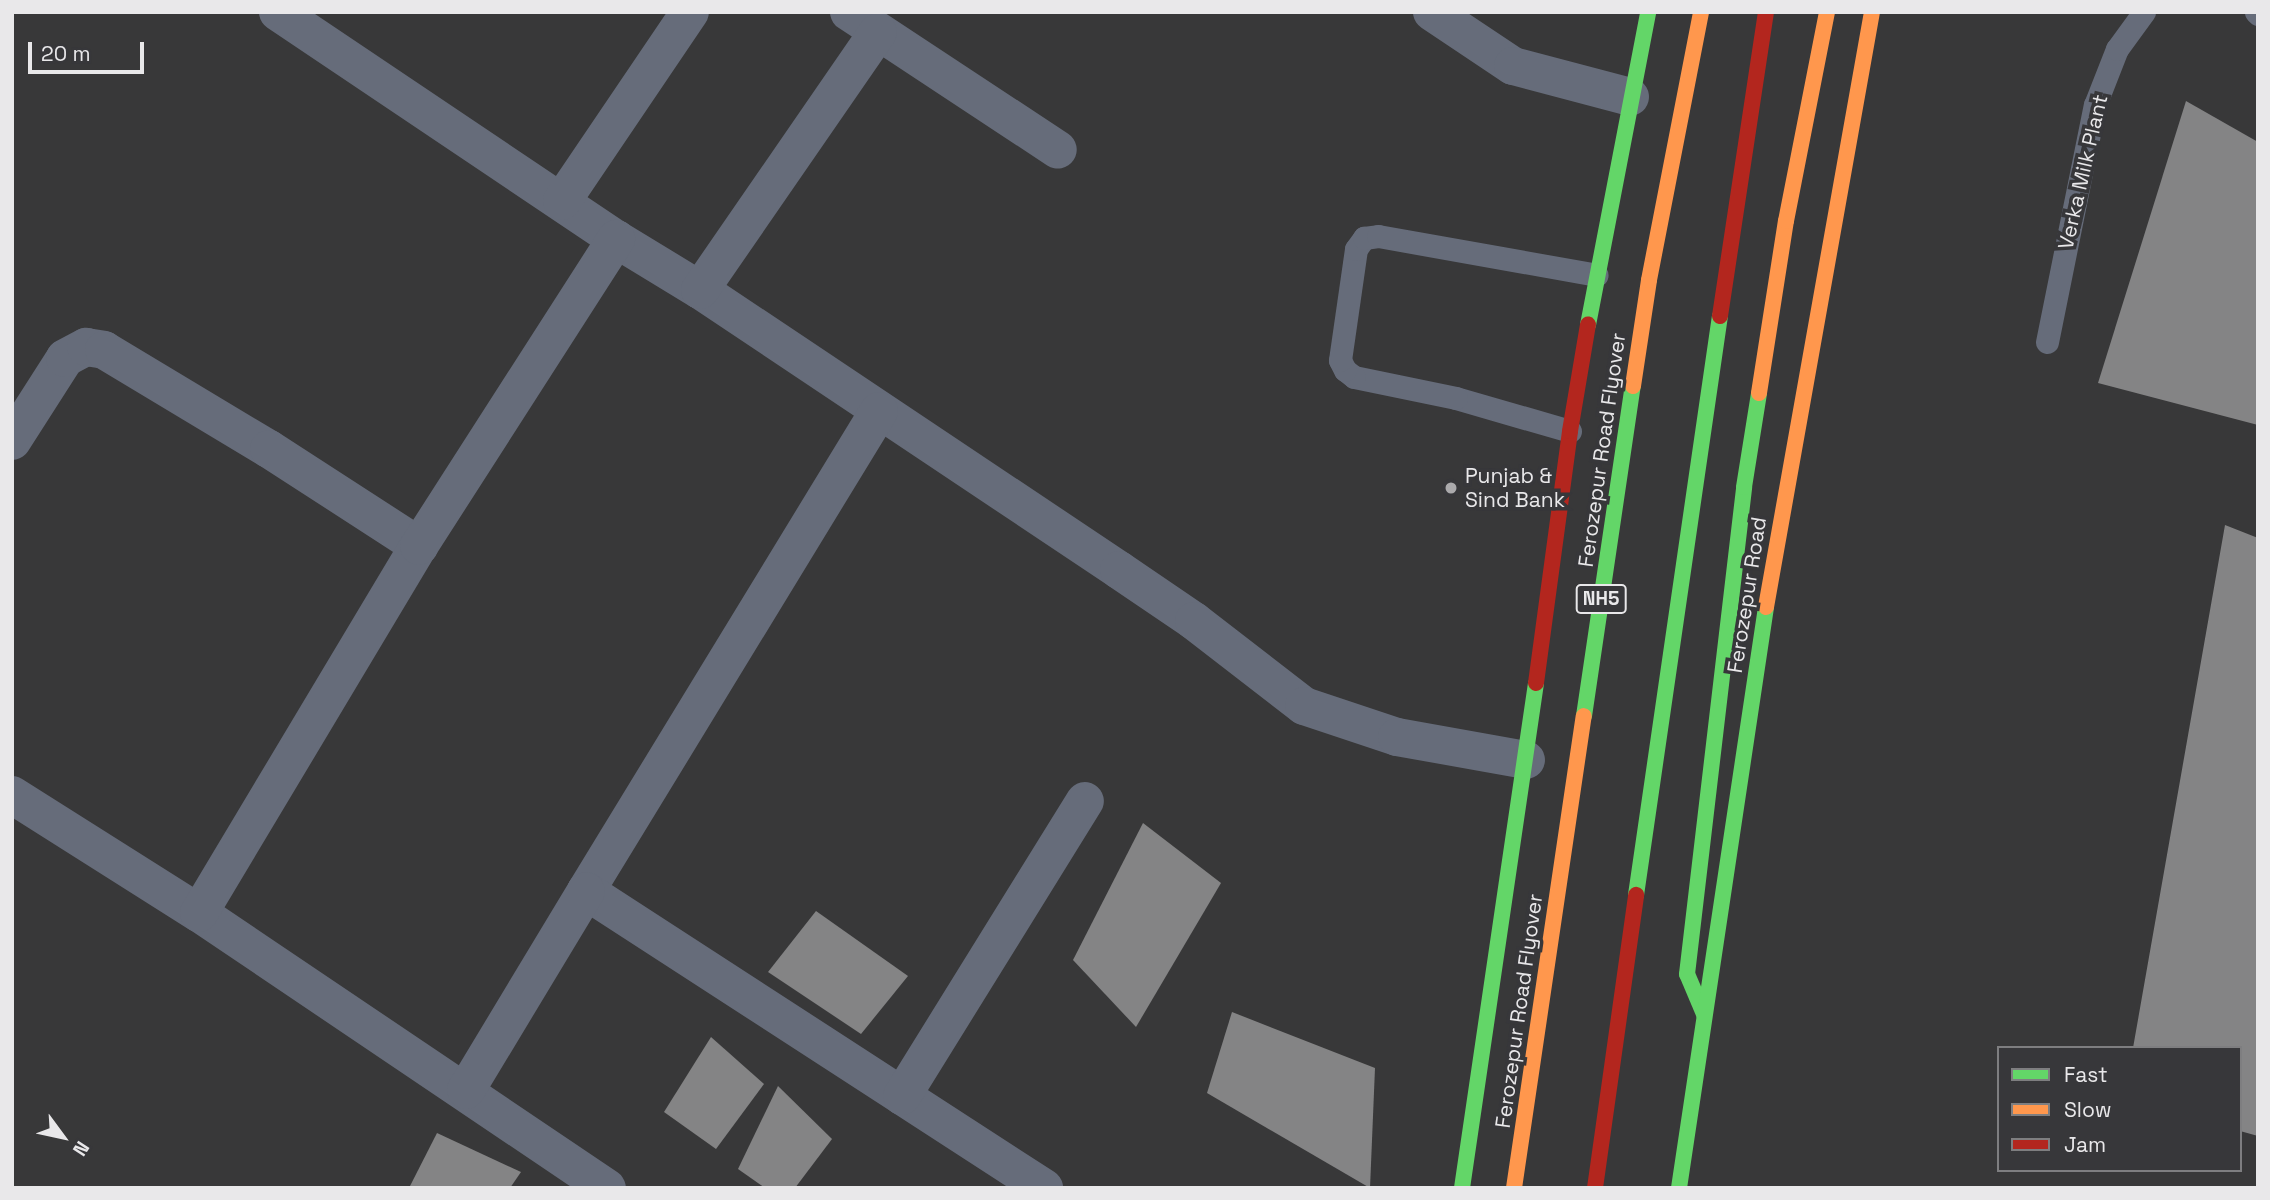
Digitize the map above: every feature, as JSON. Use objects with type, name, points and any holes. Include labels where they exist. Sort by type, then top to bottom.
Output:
[{"type":"main road","points":[[1462,1188],[1570,431],[1630,97],[1648,12]]},
{"type":"main road","name":"Ferozepur Road Flyover","points":[[1514,1188],[1649,280],[1702,12]]},
{"type":"main road","points":[[1595,1188],[1678,591],[1766,12]]},
{"type":"main road","points":[[1704,1014],[1688,974],[1742,500],[1786,220],[1827,12]]},
{"type":"main road","name":"Ferozepur Road","points":[[1679,1188],[1768,594],[1872,12]]},
{"type":"street","points":[[278,12],[616,239],[700,290],[1194,621],[1304,706],[1352,725],[1397,737],[1525,760]]},
{"type":"street","points":[[562,201],[690,12]]},
{"type":"street","points":[[1432,12],[1513,66],[1630,97]]},
{"type":"street","points":[[700,290],[864,22],[1058,150]]},
{"type":"street","points":[[199,913],[419,546],[616,239]]},
{"type":"street","points":[[12,441],[65,358],[86,347],[104,350],[269,449],[419,546]]},
{"type":"street","points":[[466,1090],[879,411]]},
{"type":"street","points":[[12,795],[199,913],[466,1090],[607,1188]]},
{"type":"street","points":[[902,1096],[1085,802]]},
{"type":"street","points":[[586,891],[1044,1188]]},
{"type":"lane","name":"Verka Milk Plant","points":[[2047,342],[2095,105],[2117,49],[2144,12]]},
{"type":"lane","points":[[1570,431],[1456,398],[1354,377],[1345,370],[1340,360],[1356,249],[1364,238],[1378,236],[1597,275]]},
{"type":"building","points":[[2186,101],[2258,142],[2258,425],[2098,383]]},
{"type":"building","points":[[2225,525],[2258,538],[2258,1136],[2242,1132],[2242,1046],[2133,1046]]},
{"type":"building","points":[[1143,823],[1221,883],[1136,1027],[1073,960]]},
{"type":"building","points":[[816,911],[908,976],[861,1034],[768,972]]},
{"type":"building","points":[[1232,1012],[1375,1068],[1370,1188],[1207,1093]]},
{"type":"building","points":[[711,1037],[764,1084],[716,1149],[664,1112]]},
{"type":"building","points":[[778,1086],[832,1139],[795,1188],[765,1188],[738,1169]]},
{"type":"building","points":[[437,1133],[521,1172],[510,1188],[409,1188]]},
{"type":"traffic: fast","points":[[1588,325],[1648,12]]},
{"type":"traffic: fast","points":[[1636,895],[1720,316]]},
{"type":"traffic: fast","points":[[1584,716],[1633,386]]},
{"type":"traffic: fast","points":[[1704,1014],[1687,974],[1744,487],[1759,393]]},
{"type":"traffic: fast","points":[[1679,1188],[1766,607]]},
{"type":"traffic: fast","points":[[1462,1188],[1536,683]]},
{"type":"traffic: slow","points":[[1633,386],[1649,280],[1701,12]]},
{"type":"traffic: slow","points":[[1759,393],[1786,221],[1827,12]]},
{"type":"traffic: slow","points":[[1766,607],[1872,12]]},
{"type":"traffic: slow","points":[[1514,1188],[1584,716]]},
{"type":"traffic: jam","points":[[1720,316],[1766,12]]},
{"type":"traffic: jam","points":[[1536,683],[1570,431],[1588,325]]},
{"type":"traffic: jam","points":[[1595,1188],[1636,895]]},
{"type":"place","name":"Punjab & Sind Bank","points":[[1451,488]]}]
